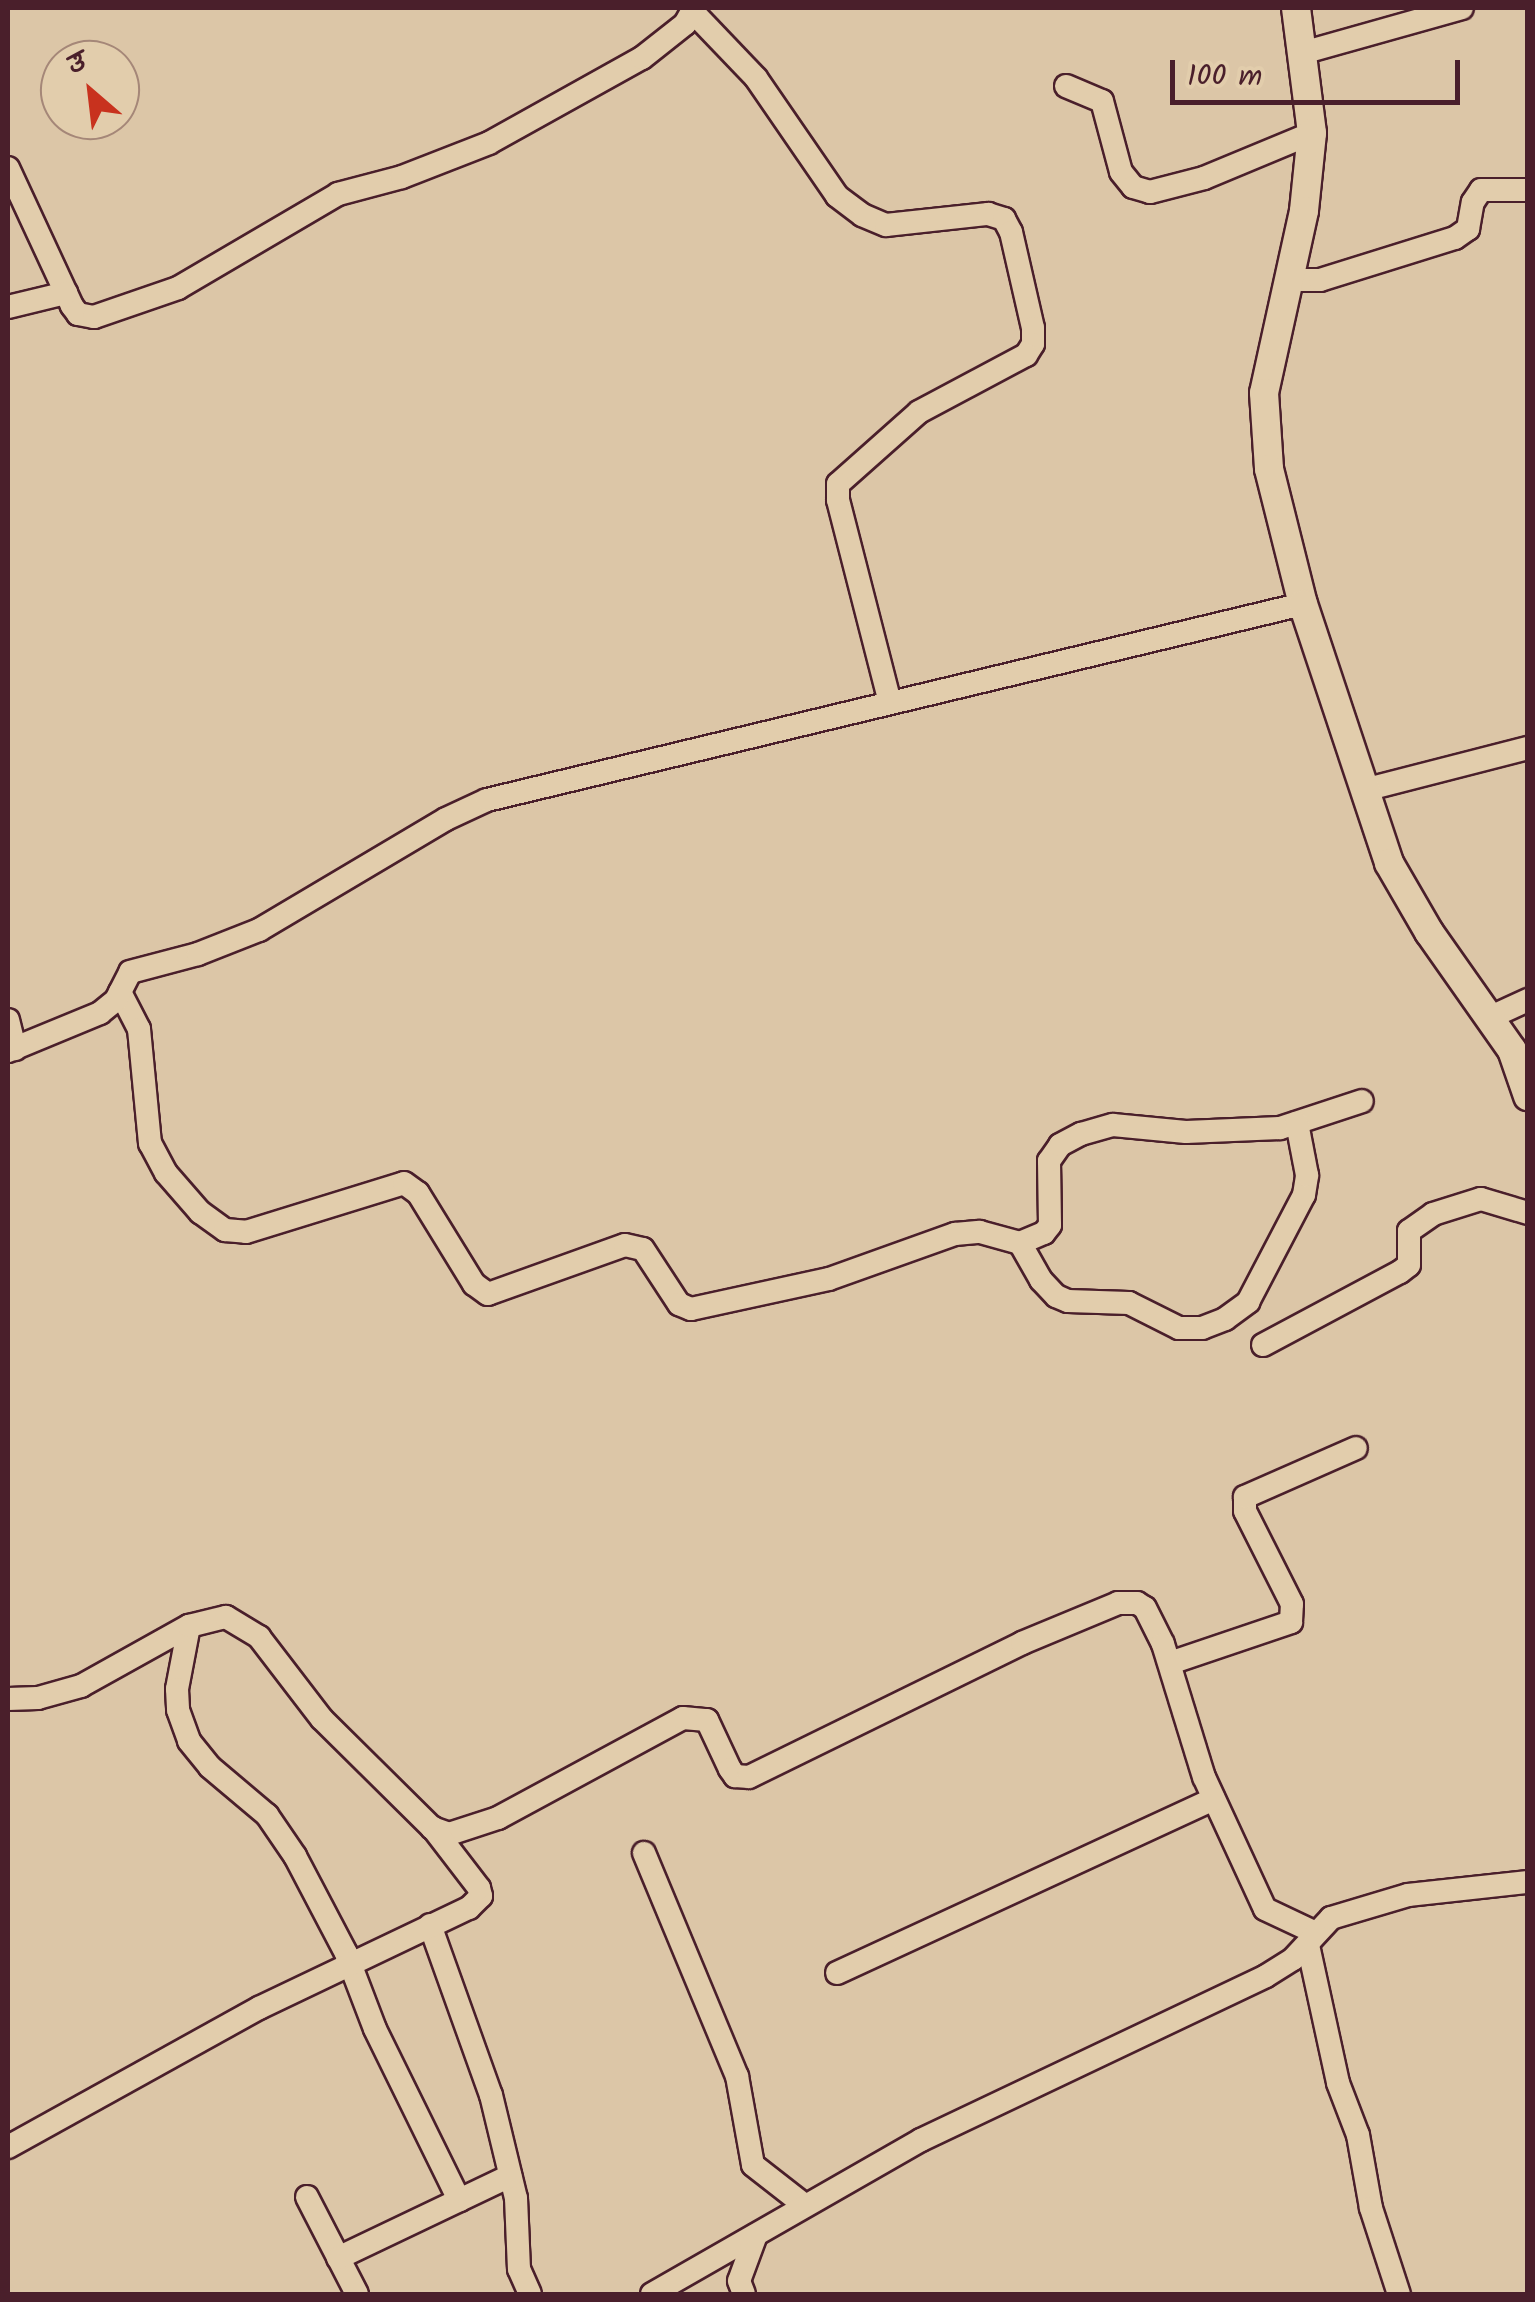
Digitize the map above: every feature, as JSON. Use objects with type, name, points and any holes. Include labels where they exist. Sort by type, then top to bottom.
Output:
[{"type":"street","points":[[1296,8],[1312,132],[1304,211],[1264,393],[1265,442],[1303,604],[1388,863],[1408,900],[1491,1016],[1523,1073],[1528,1096]]},
{"type":"street","points":[[1302,53],[1462,8]]},
{"type":"street","points":[[8,168],[66,293],[78,314],[85,317],[160,296],[313,206],[489,143],[642,58],[693,10],[756,78],[836,196],[862,215],[886,225],[988,214],[1004,219],[1011,232],[1034,344],[1026,355],[919,412],[838,484],[838,500],[890,702]]},
{"type":"street","points":[[1066,86],[1102,101],[1122,172],[1134,187],[1150,192],[1204,178],[1312,132]]},
{"type":"street","points":[[1288,280],[1320,280],[1455,238],[1468,229],[1473,202],[1481,190],[1528,190]]},
{"type":"street","points":[[8,308],[66,293]]},
{"type":"street","points":[[8,1020],[11,1050],[100,1014],[120,992],[130,972],[198,954],[258,930],[468,807],[1303,604]]},
{"type":"street","points":[[1364,790],[1528,748]]},
{"type":"street","points":[[120,992],[139,1028],[145,1119],[156,1157],[200,1212],[235,1233],[404,1182],[418,1194],[480,1291],[495,1293],[635,1244],[649,1254],[678,1304],[691,1309],[829,1279],[955,1234],[980,1232],[1020,1243],[1044,1233],[1050,1224],[1049,1160],[1060,1144],[1081,1134],[1113,1125],[1213,1132],[1298,1123],[1362,1101]]},
{"type":"street","points":[[1491,1016],[1528,1000]]},
{"type":"street","points":[[1020,1243],[1041,1280],[1056,1296],[1068,1301],[1129,1303],[1179,1328],[1202,1328],[1225,1319],[1248,1302],[1304,1195],[1307,1175],[1298,1123]]},
{"type":"street","points":[[1264,1345],[1400,1272],[1409,1265],[1409,1231],[1433,1214],[1482,1199],[1528,1212]]},
{"type":"street","points":[[1170,1663],[1291,1622],[1292,1604],[1246,1511],[1245,1497],[1356,1448]]},
{"type":"street","points":[[432,1828],[449,1834],[475,1829],[683,1718],[707,1720],[735,1776],[750,1777],[1022,1643],[1118,1603],[1137,1602],[1145,1608],[1170,1663],[1214,1798],[1265,1910],[1312,1939],[1338,2083],[1358,2135],[1370,2208],[1399,2294]]},
{"type":"street","points":[[8,1699],[38,1698],[81,1686],[189,1626],[226,1617],[250,1630],[274,1653],[306,1701],[432,1828],[474,1881],[481,1896],[469,1908],[349,1962],[8,2147]]},
{"type":"street","points":[[189,1626],[177,1689],[178,1710],[189,1741],[210,1767],[267,1815],[295,1856],[349,1962],[375,2030],[459,2200]]},
{"type":"street","points":[[836,1973],[1214,1798]]},
{"type":"street","points":[[644,1853],[737,2076],[753,2165],[803,2204]]},
{"type":"street","points":[[652,2294],[803,2204],[957,2122],[1266,1976],[1312,1939],[1331,1918],[1382,1900],[1528,1882]]},
{"type":"street","points":[[430,1926],[478,2052],[510,2176],[519,2269],[524,2289],[530,2294]]},
{"type":"street","points":[[338,2258],[510,2176]]},
{"type":"street","points":[[306,2198],[357,2294]]},
{"type":"street","points":[[744,2294],[739,2281],[756,2234]]}]
